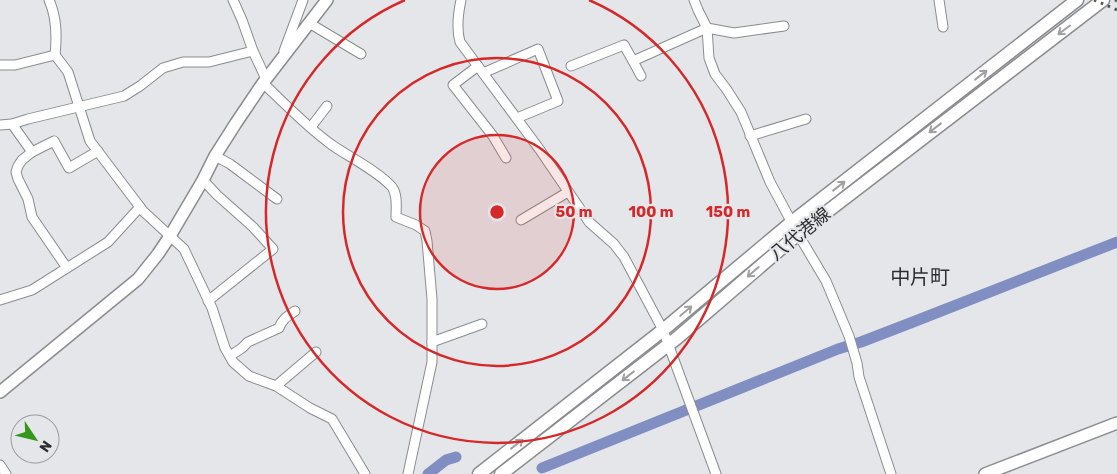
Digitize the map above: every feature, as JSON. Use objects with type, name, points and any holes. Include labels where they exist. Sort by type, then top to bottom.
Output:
[{"type":"main road","name":"八代港線","points":[[479,474],[663,330],[792,222],[1076,0]]},
{"type":"main road","name":"八代港線","points":[[501,474],[669,344],[798,234],[1103,0]]},
{"type":"street","points":[[49,0],[53,10],[56,36],[55,55],[68,72],[90,141],[140,207],[184,249],[212,308],[225,348],[233,362],[249,376],[276,386],[310,408],[332,419],[365,474]]},
{"type":"street","points":[[233,0],[265,81],[311,128],[330,144],[394,188],[396,217],[425,231],[432,298],[432,362],[408,474]]},
{"type":"street","points":[[280,60],[303,0]]},
{"type":"street","points":[[0,392],[138,279],[170,236],[215,156],[265,81],[327,0]]},
{"type":"street","points":[[461,0],[458,34],[460,42],[540,150],[589,222],[614,244],[624,257],[669,344],[716,474]]},
{"type":"street","points":[[694,0],[708,28],[709,58],[715,74],[741,112],[770,182],[826,281],[849,336],[859,377],[891,474]]},
{"type":"street","points":[[938,0],[943,26]]},
{"type":"street","points":[[309,22],[361,54]]},
{"type":"street","points":[[633,61],[708,28],[734,33],[784,26]]},
{"type":"street","points":[[571,66],[624,44],[641,76]]},
{"type":"street","points":[[506,158],[493,136],[453,85],[481,69],[538,49],[558,100],[517,118]]},
{"type":"street","points":[[0,125],[12,124],[124,96],[163,68],[184,62],[209,62],[252,51]]},
{"type":"street","points":[[0,65],[15,64],[55,55]]},
{"type":"street","points":[[311,128],[327,106]]},
{"type":"street","points":[[750,136],[806,119]]},
{"type":"street","points":[[12,124],[32,152]]},
{"type":"street","points":[[67,268],[32,217],[28,199],[16,172],[22,160],[32,152],[54,141],[69,168],[98,151]]},
{"type":"street","points":[[215,156],[230,164],[277,199]]},
{"type":"street","points":[[203,180],[253,227],[273,249],[208,301]]},
{"type":"street","points":[[520,220],[568,192]]},
{"type":"street","points":[[0,300],[32,290],[108,242],[140,207]]},
{"type":"street","points":[[230,356],[248,342],[278,328],[281,322],[295,311]]},
{"type":"street","points":[[432,342],[482,324]]},
{"type":"street","points":[[276,386],[316,352]]},
{"type":"street","points":[[985,474],[1117,423]]},
{"type":"street","points":[[0,465],[6,474]]},
{"type":"waterway","points":[[542,468],[838,349],[861,342],[1117,242]]},
{"type":"waterway","points":[[428,474],[446,460],[456,457]]},
{"type":"railway","points":[[1094,0],[1117,10]]},
{"type":"district","name":"中片町","points":[[920,277]]}]
